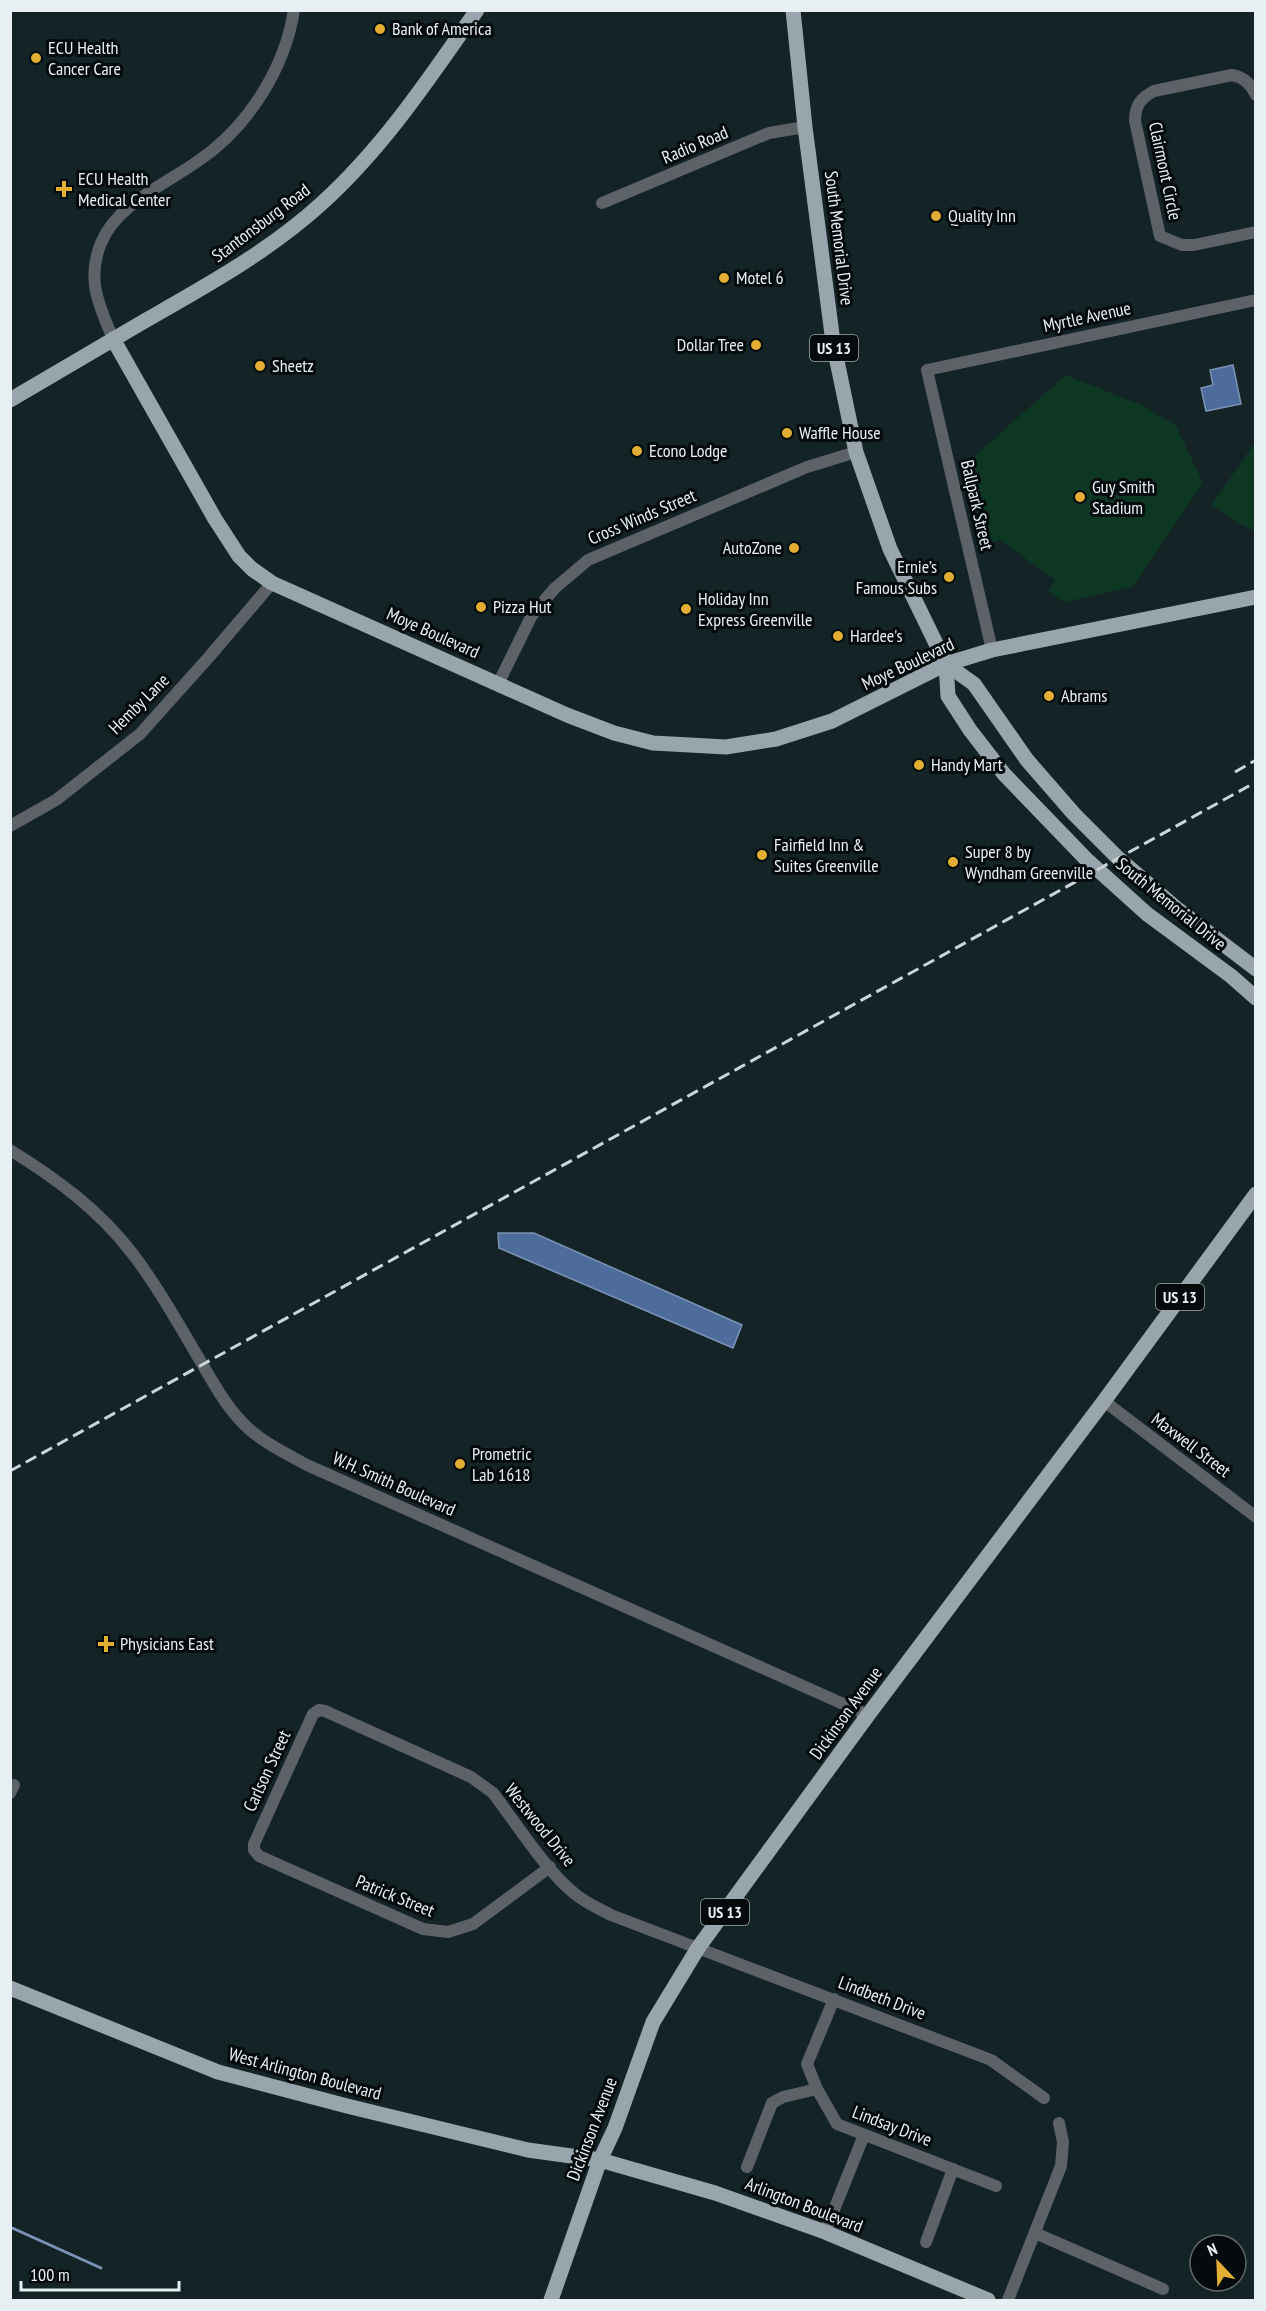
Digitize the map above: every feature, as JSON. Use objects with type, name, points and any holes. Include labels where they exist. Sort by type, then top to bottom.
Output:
[{"type":"main road","name":"Stantonsburg Road","points":[[10,400],[232,271],[291,230],[321,204],[383,141],[477,10]]},
{"type":"main road","name":"South Memorial Drive","points":[[795,11],[805,127],[833,342],[856,452],[890,549],[946,664],[948,696],[984,748],[1025,797],[1122,893],[1231,976],[1256,998]]},
{"type":"main road","name":"Moye Boulevard","points":[[112,339],[215,519],[239,556],[252,569],[272,583],[567,715],[614,733],[653,743],[726,747],[776,739],[823,725],[946,664],[992,650],[1256,597]]},
{"type":"main road","name":"South Memorial Drive","points":[[946,664],[974,684],[1027,760],[1074,814],[1118,858],[1176,908],[1256,969]]},
{"type":"main road","name":"Dickinson Avenue","points":[[551,2301],[600,2160],[615,2128],[653,2022],[698,1948],[868,1715],[1256,1194]]},
{"type":"main road","name":"West Arlington Boulevard","points":[[10,1988],[218,2072],[528,2150],[600,2160]]},
{"type":"main road","name":"Arlington Boulevard","points":[[600,2160],[715,2193],[825,2232],[988,2301]]},
{"type":"street","name":"Moye Boulevard","points":[[112,339],[96,300],[94,279],[101,242],[112,225],[129,207],[200,160],[228,137],[249,113],[264,91],[286,45],[294,10]]},
{"type":"street","name":"Clairmont Circle","points":[[1256,95],[1248,82],[1240,76],[1232,75],[1154,91],[1138,104],[1135,120],[1160,236],[1182,245],[1194,245],[1256,232]]},
{"type":"street","name":"Radio Road","points":[[602,204],[769,133],[805,127]]},
{"type":"street","name":"Myrtle Avenue","points":[[927,370],[1256,300]]},
{"type":"street","name":"Ballpark Street","points":[[927,370],[992,650]]},
{"type":"street","name":"Cross Winds Street","points":[[498,684],[532,615],[555,588],[588,560],[807,467],[856,452]]},
{"type":"street","name":"Hemby Lane","points":[[10,826],[56,800],[140,734],[272,583]]},
{"type":"street","name":"W.H. Smith Boulevard","points":[[10,1150],[72,1191],[96,1212],[132,1253],[154,1284],[219,1394],[233,1414],[263,1441],[326,1473],[868,1715]]},
{"type":"street","name":"Maxwell Street","points":[[1104,1401],[1256,1517]]},
{"type":"street","name":"Carlson Street","points":[[254,1850],[254,1844],[313,1714],[319,1710]]},
{"type":"street","name":"Westwood Drive","points":[[319,1710],[471,1777],[493,1793],[550,1867],[573,1892],[587,1903],[698,1948]]},
{"type":"street","name":"Patrick Street","points":[[254,1850],[259,1856],[405,1923],[436,1932],[460,1929],[473,1924],[550,1867]]},
{"type":"street","name":"Lindbeth Drive","points":[[698,1948],[991,2060],[1044,2098]]},
{"type":"street","name":"Lindsay Drive","points":[[834,1999],[807,2064],[817,2089],[837,2124],[996,2186]]},
{"type":"street","points":[[747,2167],[772,2103],[783,2097],[817,2089]]},
{"type":"street","points":[[1008,2301],[1061,2166],[1063,2142],[1059,2123]]},
{"type":"street","points":[[825,2232],[864,2135]]},
{"type":"street","points":[[926,2242],[953,2169]]},
{"type":"street","points":[[1035,2234],[1162,2289]]},
{"type":"green space","name":"Guy Smith Stadium","points":[[1066,375],[1144,406],[1176,426],[1203,483],[1133,587],[1064,602],[1048,592],[1055,580],[1000,540],[977,547],[961,468]]},
{"type":"green space","points":[[1255,442],[1255,531],[1212,505]]},
{"type":"water","points":[[1233,365],[1241,404],[1206,411],[1201,388],[1213,385],[1210,370]]},
{"type":"water","points":[[498,1233],[534,1233],[742,1325],[733,1348],[499,1248]]},
{"type":"waterway","points":[[10,2227],[101,2268]]},
{"type":"railway","points":[[1235,772],[1256,760]]},
{"type":"railway","points":[[10,1471],[1256,782]]},
{"type":"place","name":"Bank of America","points":[[380,29]]},
{"type":"place","name":"ECU Health Cancer Care","points":[[36,58]]},
{"type":"place","name":"ECU Health Medical Center","points":[[64,189]]},
{"type":"place","name":"Quality Inn","points":[[936,216]]},
{"type":"place","name":"Motel 6","points":[[724,278]]},
{"type":"place","name":"Dollar Tree","points":[[756,345]]},
{"type":"place","name":"Sheetz","points":[[260,366]]},
{"type":"place","name":"Waffle House","points":[[787,433]]},
{"type":"place","name":"Econo Lodge","points":[[637,451]]},
{"type":"place","name":"Guy Smith Stadium","points":[[1080,497]]},
{"type":"place","name":"AutoZone","points":[[794,548]]},
{"type":"place","name":"Ernie’s Famous Subs","points":[[949,577]]},
{"type":"place","name":"Pizza Hut","points":[[481,607]]},
{"type":"place","name":"Holiday Inn Express Greenville","points":[[686,609]]},
{"type":"place","name":"Hardee's","points":[[838,636]]},
{"type":"place","name":"Abrams","points":[[1049,696]]},
{"type":"place","name":"Handy Mart","points":[[919,765]]},
{"type":"place","name":"Fairfield Inn & Suites Greenville","points":[[762,855]]},
{"type":"place","name":"Super 8 by Wyndham Greenville","points":[[953,862]]},
{"type":"place","name":"Prometric Lab 1618","points":[[460,1464]]},
{"type":"place","name":"Physicians East","points":[[106,1644]]}]
